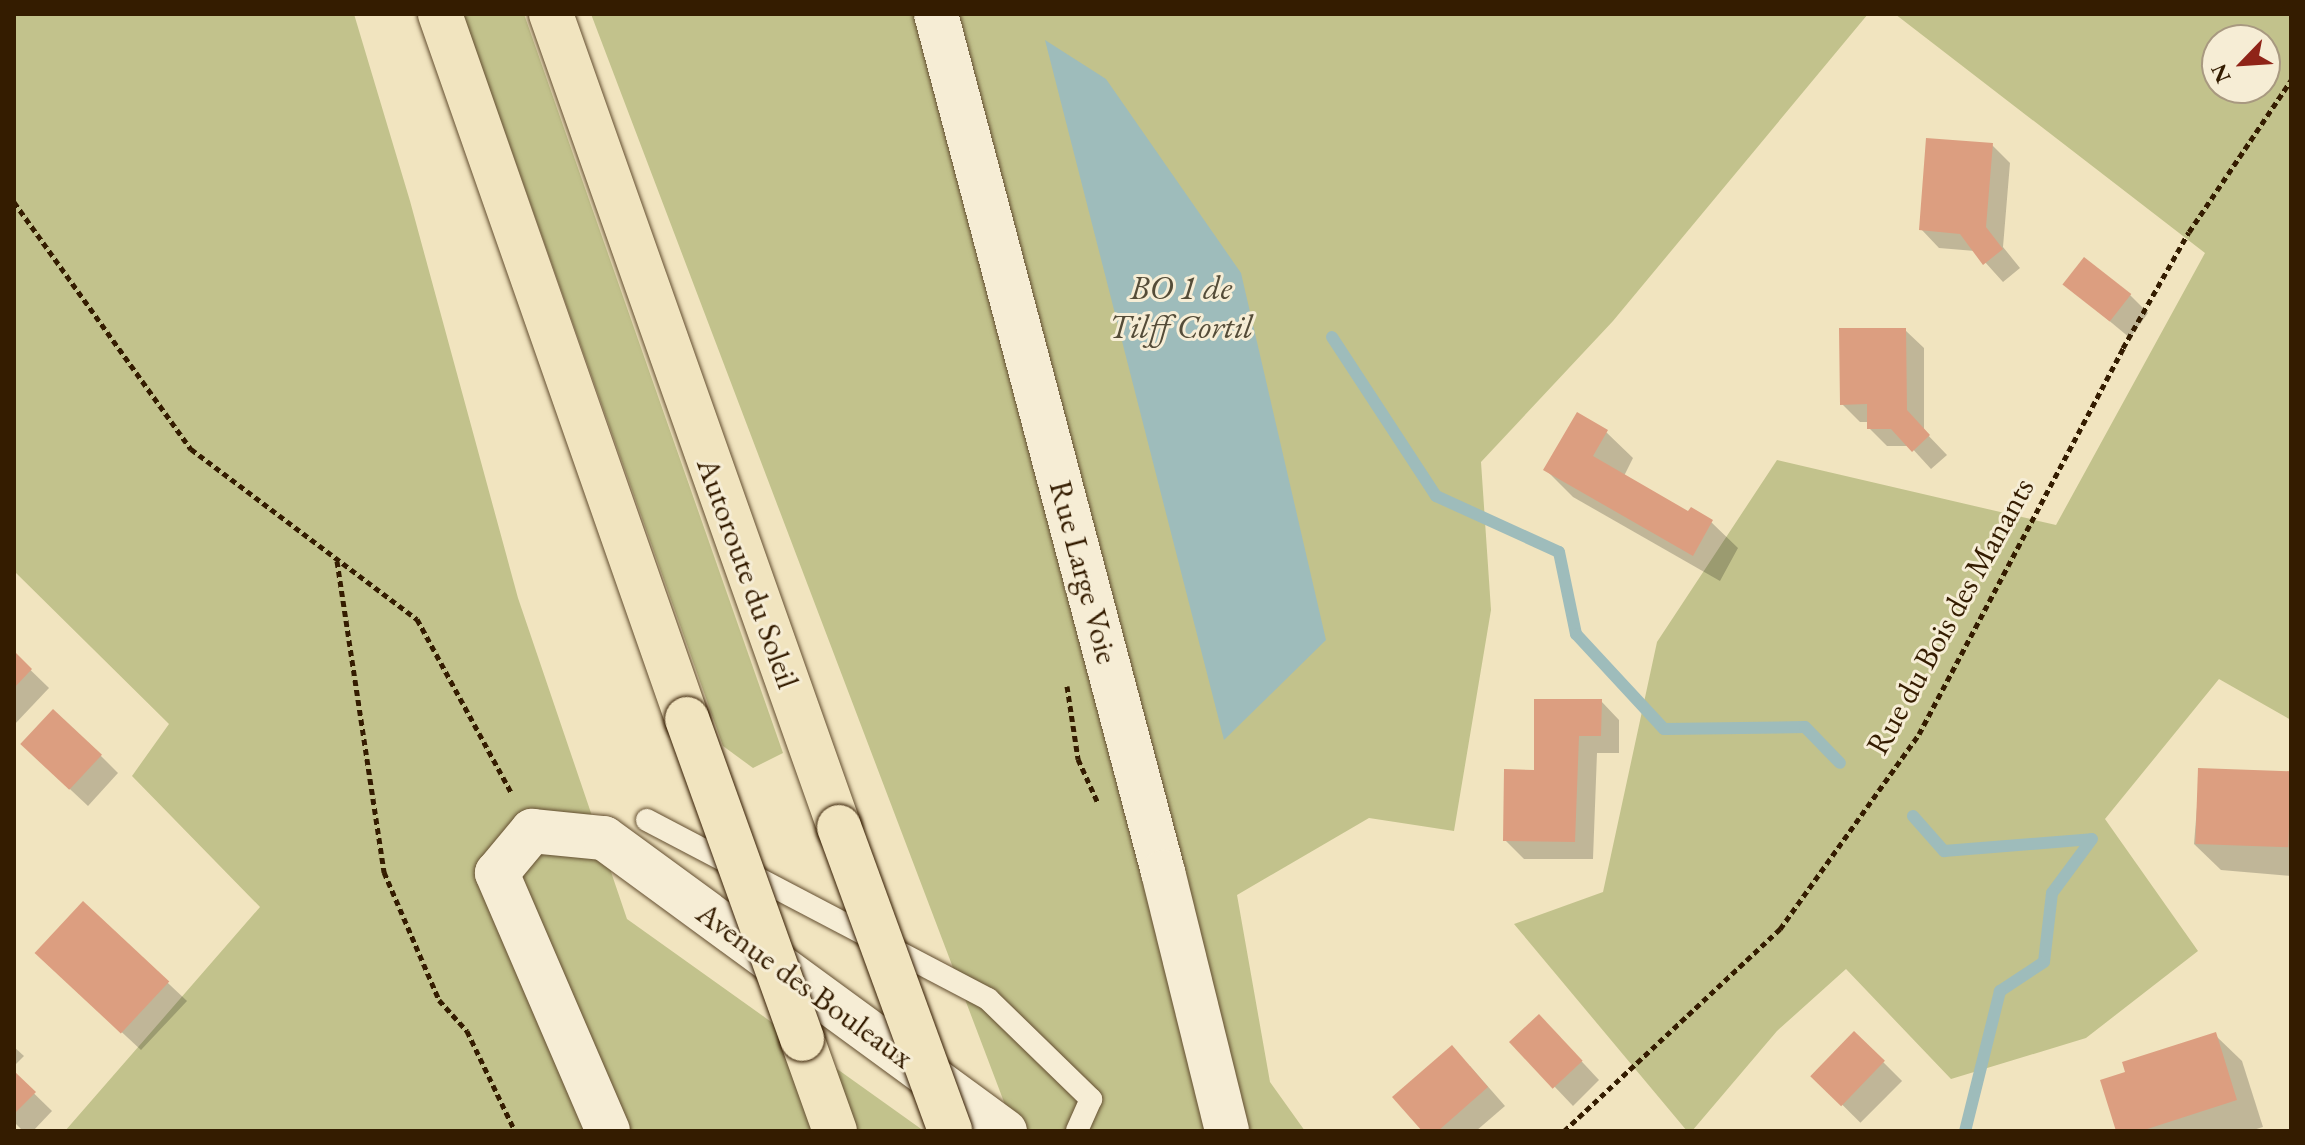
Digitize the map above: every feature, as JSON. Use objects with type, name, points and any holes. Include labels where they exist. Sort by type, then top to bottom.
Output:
[{"type":"highway","points":[[440,14],[835,1131]]},
{"type":"highway","name":"Autoroute du Soleil","points":[[551,14],[950,1131]]},
{"type":"street","name":"Rue Large Voie","points":[[936,14],[1163,872],[1227,1131]]},
{"type":"street","name":"Avenue des Bouleaux","points":[[532,831],[604,838],[1005,1131]]},
{"type":"street","points":[[532,831],[497,873],[608,1131]]},
{"type":"lane","points":[[647,820],[988,999],[1091,1099],[1077,1131]]},
{"type":"path","name":"Rue du Bois des Manants","points":[[1564,1131],[1780,929],[1919,734],[2123,348],[2189,232],[2291,80]]},
{"type":"path","points":[[14,202],[191,449],[417,619],[532,831]]},
{"type":"path","points":[[337,559],[384,872],[439,1000],[467,1031],[515,1131]]},
{"type":"green space","points":[[14,14],[354,14],[410,201],[518,598],[627,919],[924,1131],[65,1131],[260,907],[132,776],[169,724],[14,571]]},
{"type":"green space","points":[[463,14],[524,14],[783,753],[753,768],[723,746]]},
{"type":"green space","points":[[591,14],[1868,14],[1613,321],[1481,462],[1491,610],[1454,831],[1369,818],[1237,895],[1270,1082],[1305,1131],[1015,1131]]},
{"type":"green space","points":[[1895,14],[2291,14],[2291,720],[2219,679],[2105,819],[2198,951],[2086,1038],[1951,1079],[1846,969],[1777,1031],[1692,1131],[1687,1131],[1514,924],[1603,892],[1657,642],[1777,460],[2056,525],[2205,253]]},
{"type":"water","name":"BO 1 de Tilff Cortil","points":[[1045,40],[1106,79],[1241,273],[1326,640],[1224,740]]},
{"type":"building","points":[[1926,138],[1993,143],[1986,227],[2003,249],[1983,265],[1960,234],[1919,230]]},
{"type":"building","points":[[2084,257],[2131,294],[2110,322],[2062,285]]},
{"type":"building","points":[[1839,328],[1906,328],[1907,410],[1930,435],[1912,452],[1891,429],[1867,429],[1867,404],[1840,405]]},
{"type":"building","points":[[1577,412],[1608,430],[1593,456],[1688,511],[1691,507],[1713,520],[1693,556],[1543,470]]},
{"type":"building","points":[[14,651],[32,669],[14,688]]},
{"type":"building","points":[[1534,699],[1602,699],[1601,736],[1579,736],[1575,842],[1503,841],[1504,769],[1534,770]]},
{"type":"building","points":[[53,709],[102,755],[69,790],[20,744]]},
{"type":"building","points":[[2198,768],[2291,771],[2288,847],[2195,844]]},
{"type":"building","points":[[83,901],[169,981],[121,1033],[35,953]]},
{"type":"building","points":[[1539,1014],[1583,1061],[1553,1089],[1509,1042]]},
{"type":"building","points":[[1854,1031],[1885,1061],[1841,1106],[1810,1076]]},
{"type":"building","points":[[2216,1032],[2237,1100],[2141,1131],[2116,1131],[2100,1080],[2125,1072],[2122,1062]]},
{"type":"building","points":[[1452,1045],[1488,1087],[1438,1131],[1422,1131],[1392,1097]]},
{"type":"building","points":[[14,1071],[36,1092],[14,1114]]},
{"type":"waterway","points":[[1332,337],[1436,496],[1559,552],[1576,634],[1664,729],[1805,727],[1840,763]]},
{"type":"waterway","points":[[1913,816],[1944,851],[2092,839],[2052,893],[2044,962],[2000,991],[1965,1131]]}]
